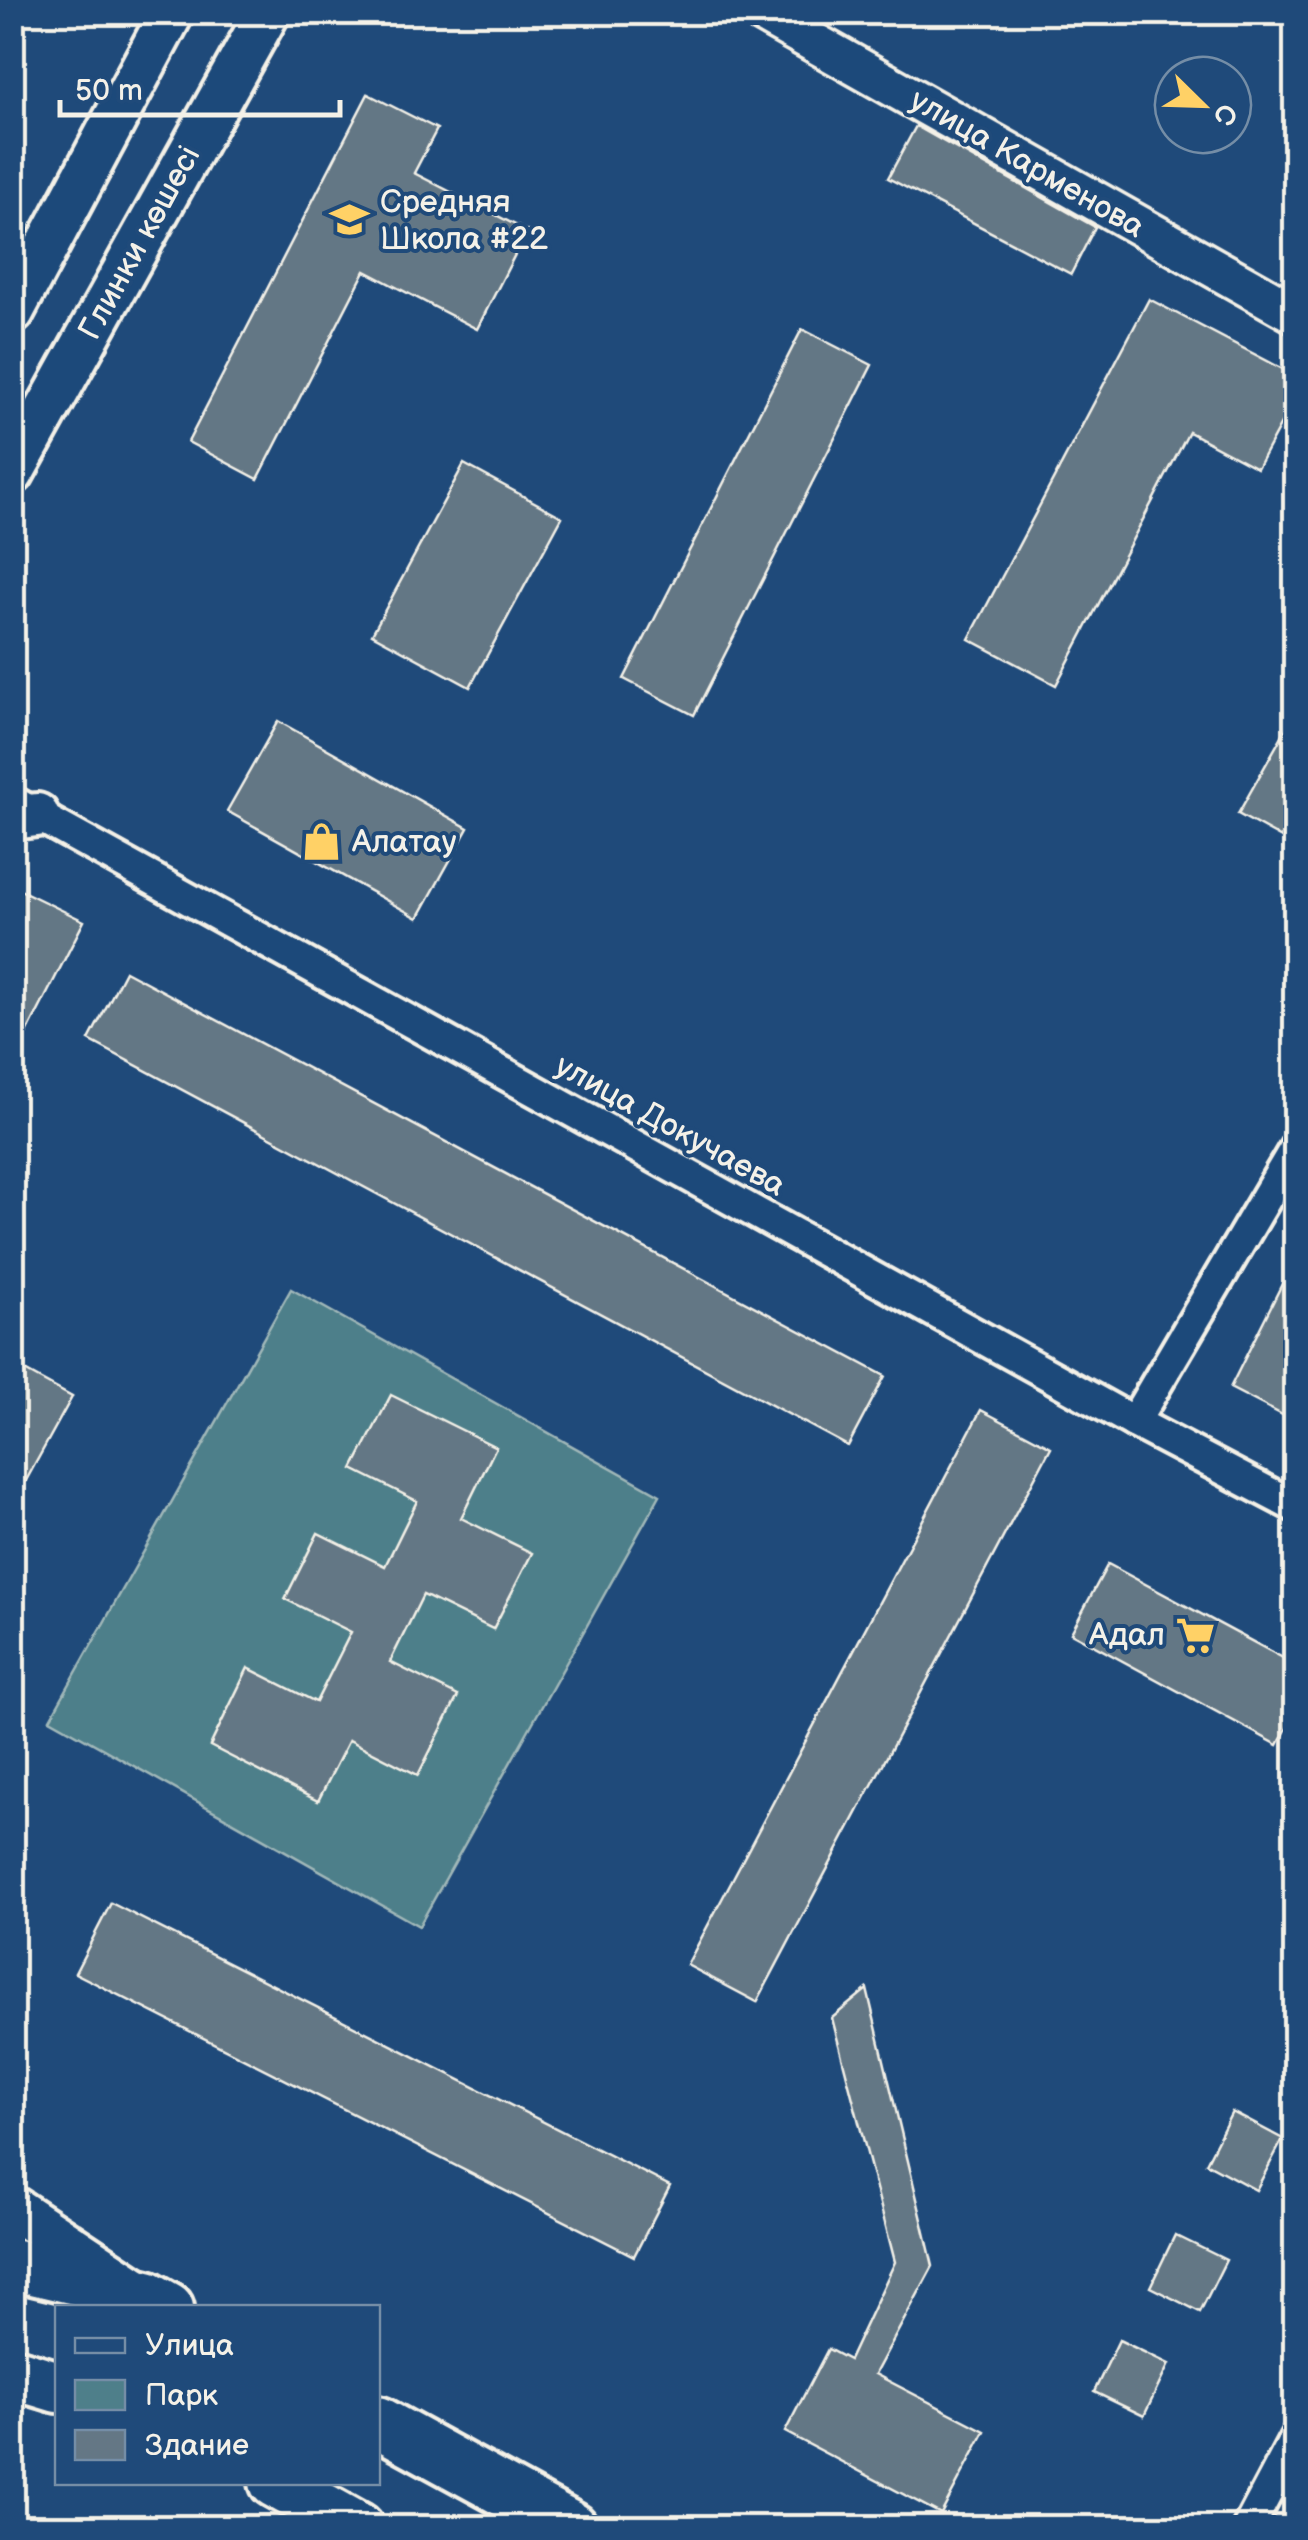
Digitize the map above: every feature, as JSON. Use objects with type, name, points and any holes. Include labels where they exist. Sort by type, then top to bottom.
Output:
[{"type":"highway","points":[[12,2264],[158,2302]]},
{"type":"highway","points":[[12,2373],[55,2386]]},
{"type":"highway","points":[[380,2423],[572,2528]]},
{"type":"highway","points":[[280,2485],[358,2528]]},
{"type":"main road","points":[[12,312],[172,12]]},
{"type":"main road","name":"Глинки көшесі","points":[[12,473],[268,12]]},
{"type":"main road","points":[[12,2207],[158,2302]]},
{"type":"street","name":"улица Карменова","points":[[760,12],[1296,314]]},
{"type":"street","name":"улица Докучаева","points":[[21,811],[1134,1422],[1296,1507]]},
{"type":"street","points":[[1134,1422],[1296,1147]]},
{"type":"street","points":[[1248,2528],[1296,2437]]},
{"type":"green space","points":[[291,1289],[660,1495],[419,1926],[50,1719]]},
{"type":"building","points":[[368,94],[437,129],[414,173],[527,231],[477,329],[365,271],[258,479],[188,442]]},
{"type":"building","points":[[916,126],[1095,227],[1071,274],[888,178]]},
{"type":"building","points":[[1149,299],[1296,376],[1296,396],[1257,468],[1189,432],[1056,685],[969,639]]},
{"type":"building","points":[[802,329],[872,365],[694,715],[624,679]]},
{"type":"building","points":[[464,464],[562,517],[470,687],[372,634]]},
{"type":"building","points":[[1296,711],[1296,846],[1238,814]]},
{"type":"building","points":[[278,721],[468,828],[418,918],[227,811]]},
{"type":"building","points":[[12,886],[84,921],[12,1063]]},
{"type":"building","points":[[125,971],[885,1376],[848,1446],[89,1040]]},
{"type":"building","points":[[1296,1256],[1296,1422],[1230,1388]]},
{"type":"building","points":[[12,1364],[72,1397],[12,1506]]},
{"type":"building","points":[[391,1395],[496,1447],[461,1518],[532,1553],[493,1629],[423,1595],[390,1662],[458,1696],[418,1775],[349,1740],[318,1801],[210,1746],[248,1668],[316,1702],[351,1632],[285,1599],[318,1533],[385,1566],[417,1501],[353,1469]]},
{"type":"building","points":[[981,1410],[1051,1447],[757,2002],[687,1965]]},
{"type":"building","points":[[1108,1564],[1296,1665],[1296,1711],[1278,1745],[1071,1633]]},
{"type":"building","points":[[111,1903],[670,2186],[634,2256],[75,1973]]},
{"type":"building","points":[[867,1989],[933,2266],[875,2374],[985,2431],[941,2514],[785,2432],[828,2349],[849,2360],[895,2262],[832,2018]]},
{"type":"building","points":[[1232,2112],[1283,2139],[1256,2190],[1206,2163]]},
{"type":"building","points":[[1175,2235],[1226,2260],[1200,2312],[1150,2287]]},
{"type":"building","points":[[1119,2340],[1169,2364],[1144,2416],[1094,2392]]},
{"type":"place","name":"Средняя Школа #22","points":[[350,220]]},
{"type":"place","name":"Алатау","points":[[322,842]]},
{"type":"place","name":"Адал","points":[[1195,1635]]}]
